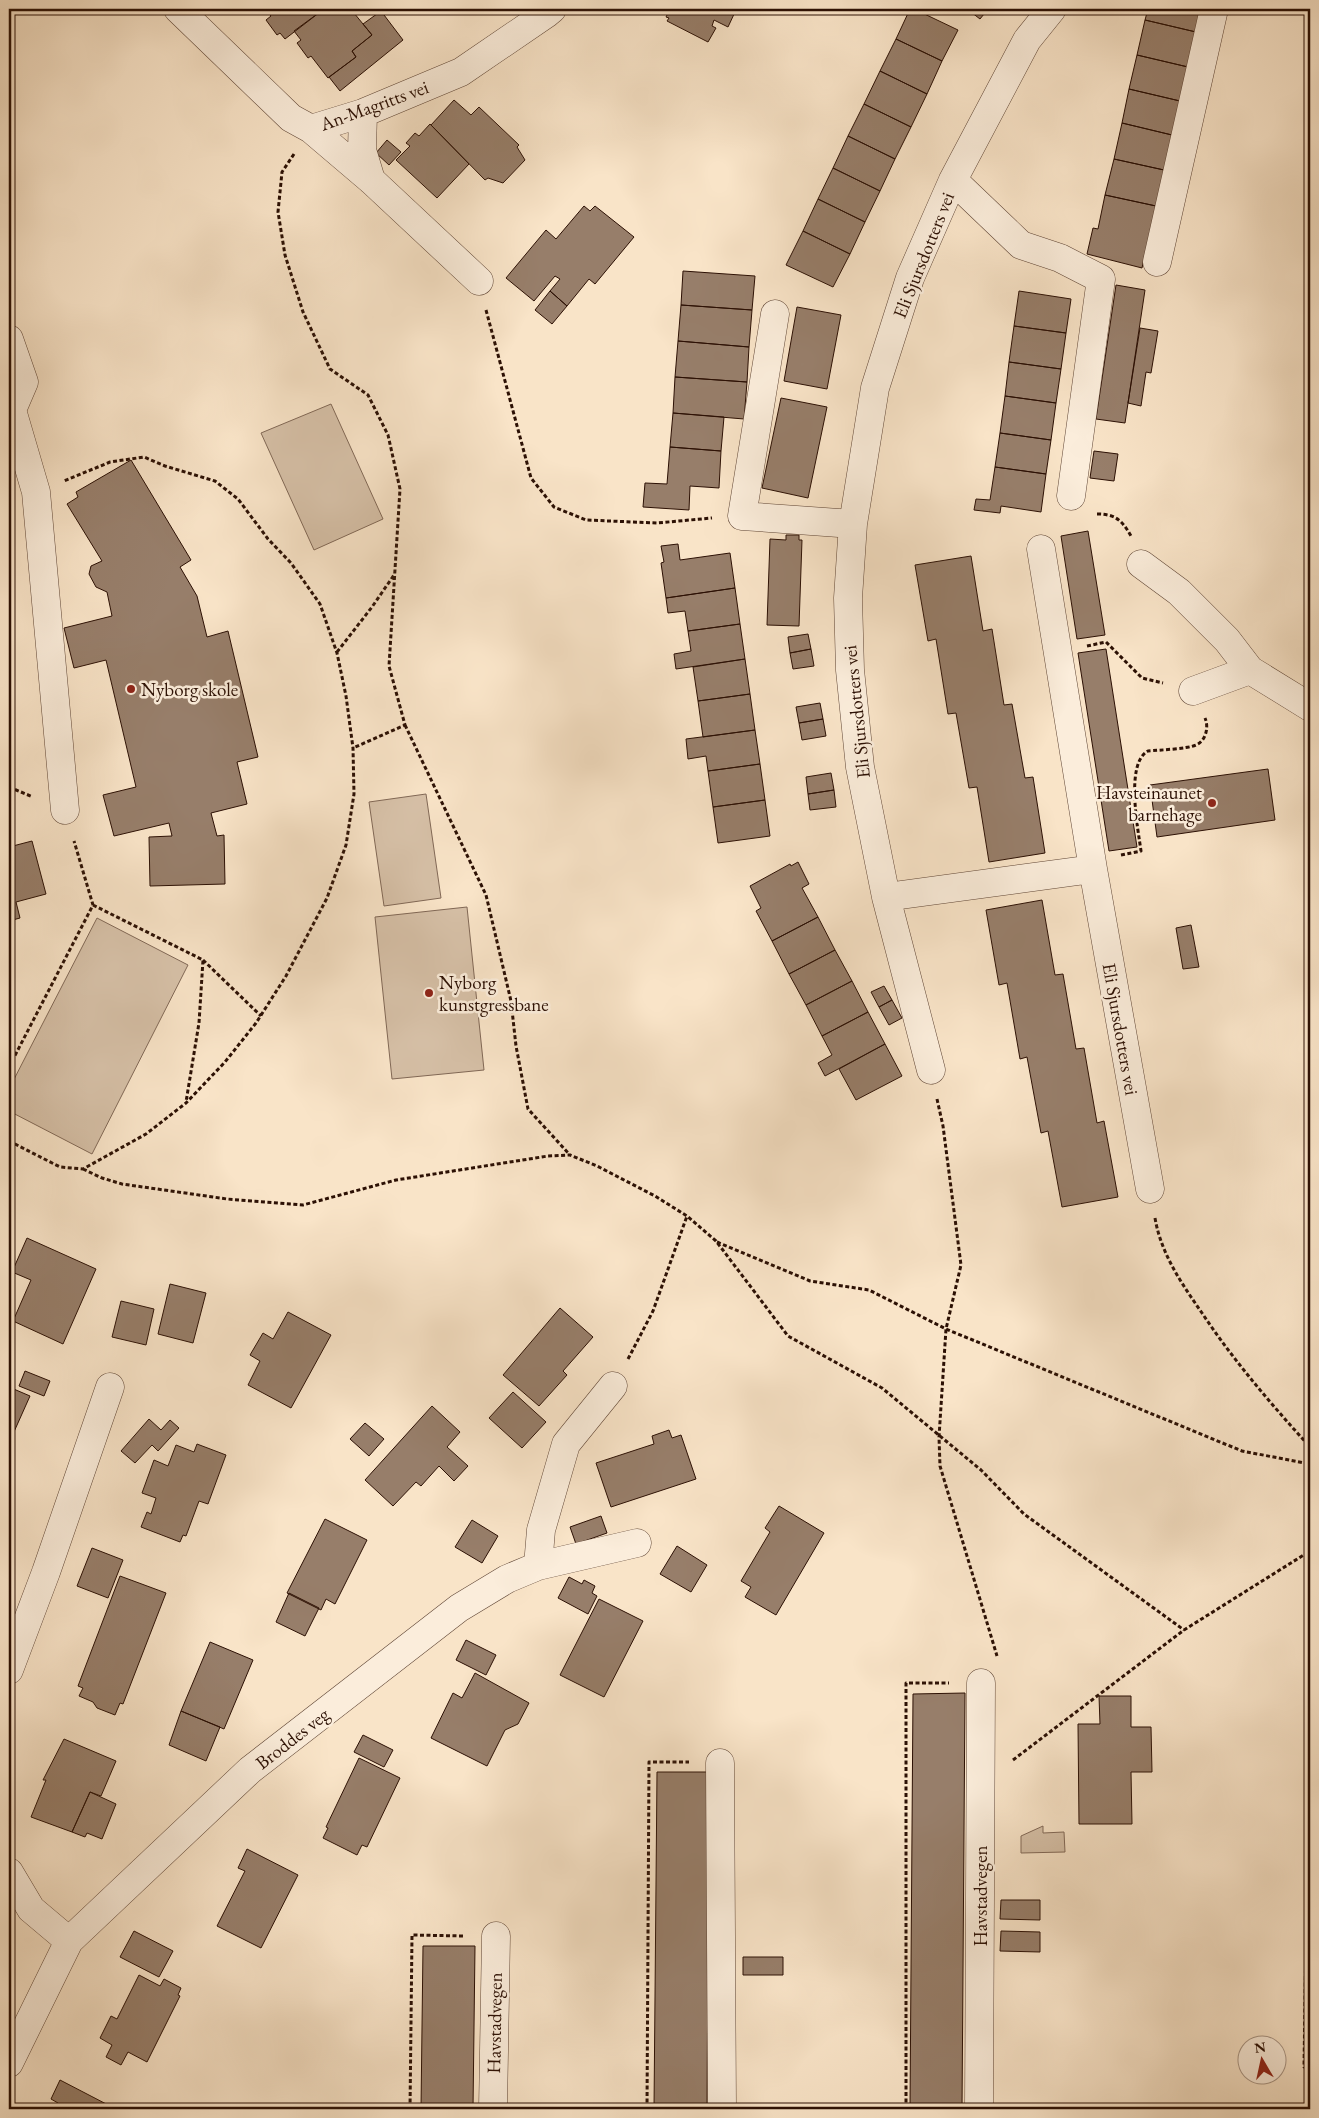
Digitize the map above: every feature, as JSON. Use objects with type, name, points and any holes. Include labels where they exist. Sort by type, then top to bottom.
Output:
[{"type":"street","points":[[178,9],[291,118],[311,129]]},
{"type":"street","name":"An-Magritts vei","points":[[311,129],[363,114],[461,72],[552,9]]},
{"type":"street","name":"Eli Sjursdotters vei","points":[[931,1070],[886,897],[860,767],[850,670],[848,598],[853,524],[875,388],[910,278],[953,180],[1028,40],[1052,9]]},
{"type":"street","points":[[1157,262],[1214,9]]},
{"type":"street","points":[[363,114],[362,150],[370,180]]},
{"type":"street","name":"An-Magritts vei","points":[[311,129],[370,180],[479,281]]},
{"type":"street","points":[[953,180],[1021,245],[1060,258],[1101,279],[1080,505]]},
{"type":"street","points":[[775,314],[742,516],[853,524]]},
{"type":"street","points":[[9,339],[24,382],[10,411],[36,492],[65,810]]},
{"type":"street","name":"Eli Sjursdotters vei","points":[[1041,549],[1093,869],[1150,1189]]},
{"type":"street","points":[[1141,564],[1179,592],[1227,640],[1250,670],[1310,707]]},
{"type":"street","points":[[1193,691],[1250,670]]},
{"type":"street","points":[[886,897],[1093,869]]},
{"type":"street","points":[[538,1566],[541,1530],[566,1444],[613,1386]]},
{"type":"street","points":[[9,1670],[46,1572],[110,1387]]},
{"type":"street","name":"Broddes veg","points":[[9,2063],[69,1941],[250,1770],[459,1608],[507,1579],[538,1566],[637,1543]]},
{"type":"street","name":"Havstadvegen","points":[[979,2109],[981,1683]]},
{"type":"street","points":[[720,1763],[722,2109]]},
{"type":"street","points":[[9,1872],[31,1909],[69,1941]]},
{"type":"street","name":"Havstadvegen","points":[[492,2109],[496,1936]]},
{"type":"path","points":[[311,129],[282,172],[278,212],[285,254],[303,312],[330,369],[368,396],[388,435],[400,489],[389,666],[405,725],[486,895],[511,1001],[516,1046],[528,1108],[570,1155],[655,1196],[687,1216],[716,1241],[788,1336],[882,1388],[981,1470],[1024,1514],[1184,1630]]},
{"type":"path","points":[[479,281],[531,478],[554,508],[586,520],[622,522],[657,523],[742,516]]},
{"type":"path","points":[[36,492],[110,462],[144,457],[215,481],[238,499],[268,539],[291,563],[320,604],[337,653],[346,696],[353,748],[354,794],[346,845],[327,898],[286,976],[261,1016],[225,1062],[186,1103],[146,1134],[83,1169]]},
{"type":"path","points":[[1080,505],[1110,514],[1121,522],[1138,549],[1141,564]]},
{"type":"path","points":[[337,653],[372,608],[394,575]]},
{"type":"path","points":[[1058,651],[1106,642],[1142,678]]},
{"type":"path","points":[[1093,869],[1104,858],[1141,851],[1135,794],[1136,770],[1144,754],[1148,751],[1196,745],[1205,737],[1207,724]]},
{"type":"path","points":[[353,748],[405,725]]},
{"type":"path","points":[[9,787],[65,810],[92,905],[9,1067]]},
{"type":"path","points":[[92,905],[203,960],[261,1016]]},
{"type":"path","points":[[186,1103],[199,1023],[203,960]]},
{"type":"path","points":[[931,1070],[943,1126],[961,1265],[946,1329],[939,1437],[940,1466],[999,1663]]},
{"type":"path","points":[[9,1142],[60,1167],[83,1169],[102,1178],[122,1184],[228,1199],[303,1205],[396,1180],[548,1156],[570,1155]]},
{"type":"path","points":[[1150,1189],[1156,1226],[1173,1271],[1272,1406],[1310,1447]]},
{"type":"path","points":[[613,1386],[653,1311],[687,1216]]},
{"type":"path","points":[[716,1241],[810,1281],[869,1290],[946,1329],[1242,1451],[1310,1464]]},
{"type":"path","points":[[980,1784],[1184,1630],[1310,1551]]},
{"type":"path","points":[[1310,1677],[1304,2067],[1310,2067]]},
{"type":"path","points":[[906,2109],[906,1683],[981,1683]]},
{"type":"path","points":[[647,2109],[649,1762],[720,1763]]},
{"type":"path","points":[[410,2109],[412,1935],[496,1936]]},
{"type":"shaded area","points":[[331,404],[383,519],[314,550],[261,433]]},
{"type":"shaded area","points":[[426,794],[441,898],[384,906],[369,802]]},
{"type":"shaded area","name":"Nyborg kunstgressbane","points":[[467,907],[484,1070],[392,1079],[375,917]]},
{"type":"shaded area","points":[[97,918],[188,965],[92,1154],[9,1111],[9,1089]]},
{"type":"shaded area","points":[[1043,1826],[1043,1833],[1064,1832],[1065,1852],[1021,1853],[1021,1836]]},
{"type":"building","points":[[265,9],[324,9],[285,39],[280,33],[277,35],[266,20],[271,16]]},
{"type":"building","points":[[324,9],[357,9],[354,13],[372,35],[352,51],[356,57],[328,78],[311,56],[308,58],[297,43],[301,40],[294,31]]},
{"type":"building","points":[[670,9],[729,9],[735,12],[728,27],[714,20],[712,26],[716,28],[708,42],[667,21],[669,18],[666,17]]},
{"type":"building","points":[[910,9],[914,9],[958,30],[942,61],[896,39]]},
{"type":"building","points":[[967,9],[988,9],[980,19]]},
{"type":"building","points":[[1148,9],[1201,9],[1196,32],[1145,20]]},
{"type":"building","points":[[381,11],[403,40],[340,91],[329,77],[356,57],[352,51],[372,35],[363,24]]},
{"type":"building","points":[[1145,20],[1196,32],[1188,67],[1137,55]]},
{"type":"building","points":[[896,39],[942,61],[927,94],[880,71]]},
{"type":"building","points":[[1137,55],[1188,67],[1180,101],[1129,89]]},
{"type":"building","points":[[880,71],[927,94],[911,127],[864,104]]},
{"type":"building","points":[[1129,89],[1180,101],[1172,135],[1122,123]]},
{"type":"building","points":[[454,100],[471,115],[479,107],[519,145],[517,147],[525,160],[503,183],[488,178],[485,180],[431,125]]},
{"type":"building","points":[[864,104],[911,127],[895,159],[848,136]]},
{"type":"building","points":[[1122,123],[1172,135],[1164,170],[1114,159]]},
{"type":"building","points":[[430,124],[469,164],[437,198],[396,160],[410,146],[406,143],[415,133],[419,136]]},
{"type":"building","points":[[848,136],[895,159],[880,191],[833,168]]},
{"type":"building","points":[[387,140],[401,152],[389,165],[376,153]]},
{"type":"building","points":[[1114,159],[1164,170],[1156,206],[1105,195]]},
{"type":"building","points":[[833,168],[880,191],[865,222],[818,199]]},
{"type":"building","points":[[1105,195],[1156,206],[1142,268],[1087,254],[1093,228],[1098,229]]},
{"type":"building","points":[[818,199],[865,222],[850,254],[803,231]]},
{"type":"building","points":[[584,206],[590,211],[595,206],[634,237],[595,284],[589,279],[567,306],[550,291],[560,279],[555,276],[534,301],[506,278],[546,230],[556,239]]},
{"type":"building","points":[[803,231],[850,254],[833,287],[786,265]]},
{"type":"building","points":[[683,271],[755,276],[752,310],[681,305]]},
{"type":"building","points":[[1116,285],[1145,290],[1125,423],[1096,419]]},
{"type":"building","points":[[550,291],[567,306],[552,324],[535,310]]},
{"type":"building","points":[[1019,291],[1071,299],[1066,333],[1014,326]]},
{"type":"building","points":[[681,305],[752,310],[749,347],[678,341]]},
{"type":"building","points":[[797,307],[841,315],[827,389],[784,381]]},
{"type":"building","points":[[1014,326],[1066,333],[1061,369],[1009,362]]},
{"type":"building","points":[[1140,328],[1158,331],[1151,373],[1146,372],[1141,406],[1128,403]]},
{"type":"building","points":[[678,341],[749,347],[747,382],[675,377]]},
{"type":"building","points":[[1009,362],[1061,369],[1056,403],[1005,396]]},
{"type":"building","points":[[675,377],[747,382],[744,419],[673,413]]},
{"type":"building","points":[[1005,396],[1056,403],[1051,440],[1000,433]]},
{"type":"building","points":[[781,398],[827,407],[808,498],[762,488]]},
{"type":"building","points":[[673,413],[724,417],[721,451],[670,447]]},
{"type":"building","points":[[1000,433],[1051,440],[1046,474],[995,467]]},
{"type":"building","points":[[670,447],[721,451],[719,488],[690,486],[689,510],[643,507],[645,483],[667,484]]},
{"type":"building","points":[[1094,451],[1118,454],[1114,481],[1090,478]]},
{"type":"building","points":[[131,460],[191,560],[180,567],[197,596],[207,637],[228,631],[258,757],[237,762],[247,804],[211,813],[217,836],[224,835],[225,884],[150,886],[149,837],[172,836],[169,823],[114,836],[103,795],[136,787],[106,660],[74,668],[64,628],[112,616],[107,592],[96,587],[89,574],[91,566],[102,561],[67,504],[78,497],[76,492]]},
{"type":"building","points":[[995,467],[1046,474],[1041,512],[1001,506],[1000,513],[974,510],[976,499],[990,500]]},
{"type":"building","points":[[1088,531],[1105,635],[1077,639],[1061,536]]},
{"type":"building","points":[[786,535],[799,535],[799,540],[802,540],[799,626],[767,625],[770,539],[786,540]]},
{"type":"building","points":[[678,544],[680,560],[730,553],[735,588],[666,598],[661,563],[664,562],[661,546]]},
{"type":"building","points":[[971,556],[983,631],[992,629],[1004,705],[1012,704],[1025,778],[1033,777],[1045,853],[989,862],[977,787],[969,788],[956,713],[948,714],[936,639],[928,641],[915,565]]},
{"type":"building","points":[[735,588],[740,624],[688,631],[685,611],[668,613],[666,598]]},
{"type":"building","points":[[740,624],[745,659],[676,669],[674,654],[691,651],[688,631]]},
{"type":"building","points":[[808,634],[811,649],[790,653],[788,637]]},
{"type":"building","points":[[811,649],[814,666],[793,669],[790,653]]},
{"type":"building","points":[[1106,649],[1137,847],[1109,851],[1078,653]]},
{"type":"building","points":[[745,659],[750,694],[698,701],[693,667]]},
{"type":"building","points":[[750,694],[755,730],[703,737],[698,701]]},
{"type":"building","points":[[820,703],[823,719],[799,723],[796,707]]},
{"type":"building","points":[[823,719],[826,736],[802,740],[799,723]]},
{"type":"building","points":[[755,730],[760,764],[708,771],[706,756],[688,759],[686,739]]},
{"type":"building","points":[[760,764],[765,800],[713,807],[708,771]]},
{"type":"building","points":[[1268,769],[1275,820],[1157,837],[1150,785]]},
{"type":"building","points":[[831,773],[834,790],[808,794],[806,777]]},
{"type":"building","points":[[834,790],[836,807],[810,810],[808,794]]},
{"type":"building","points":[[765,800],[770,836],[718,843],[713,807]]},
{"type":"building","points":[[32,841],[46,894],[16,902],[20,918],[9,921],[9,847]]},
{"type":"building","points":[[798,862],[809,884],[802,888],[818,917],[772,941],[756,911],[761,908],[750,886],[790,864],[791,866]]},
{"type":"building","points":[[1042,900],[1055,975],[1063,974],[1076,1049],[1084,1048],[1097,1123],[1104,1121],[1118,1197],[1062,1207],[1048,1131],[1041,1133],[1027,1057],[1020,1059],[1007,983],[999,985],[986,910]]},
{"type":"building","points":[[818,917],[835,950],[789,974],[772,941]]},
{"type":"building","points":[[1191,925],[1199,967],[1183,969],[1176,928]]},
{"type":"building","points":[[835,950],[852,981],[806,1005],[789,974]]},
{"type":"building","points":[[852,981],[868,1012],[822,1036],[806,1005]]},
{"type":"building","points":[[884,986],[892,1000],[879,1007],[871,992]]},
{"type":"building","points":[[892,1000],[902,1018],[889,1025],[879,1007]]},
{"type":"building","points":[[868,1012],[885,1044],[825,1076],[818,1063],[832,1055],[822,1036]]},
{"type":"building","points":[[885,1044],[902,1076],[856,1100],[839,1069]]},
{"type":"building","points":[[27,1238],[96,1269],[63,1344],[13,1321],[31,1280],[12,1272]]},
{"type":"building","points":[[170,1284],[206,1293],[193,1343],[158,1334]]},
{"type":"building","points":[[121,1301],[154,1309],[146,1345],[112,1337]]},
{"type":"building","points":[[560,1308],[593,1337],[563,1371],[567,1375],[539,1406],[503,1375]]},
{"type":"building","points":[[288,1312],[331,1335],[291,1408],[248,1385],[260,1361],[250,1355],[263,1333],[273,1339]]},
{"type":"building","points":[[25,1371],[50,1381],[44,1396],[19,1386]]},
{"type":"building","points":[[9,1387],[30,1396],[9,1443]]},
{"type":"building","points":[[513,1392],[546,1422],[522,1448],[489,1418]]},
{"type":"building","points":[[432,1406],[460,1432],[447,1447],[468,1466],[454,1481],[439,1466],[421,1486],[416,1482],[393,1506],[365,1480]]},
{"type":"building","points":[[149,1419],[161,1430],[170,1420],[179,1428],[158,1451],[152,1445],[135,1463],[121,1451]]},
{"type":"building","points":[[365,1423],[384,1439],[369,1456],[350,1439]]},
{"type":"building","points":[[669,1430],[672,1438],[681,1435],[696,1479],[611,1507],[596,1463],[654,1444],[652,1436]]},
{"type":"building","points":[[197,1444],[226,1455],[208,1504],[199,1501],[186,1536],[183,1535],[180,1542],[141,1527],[147,1512],[151,1514],[156,1498],[142,1493],[154,1460],[168,1466],[176,1445],[194,1452]]},
{"type":"building","points":[[779,1506],[824,1533],[776,1615],[745,1597],[751,1587],[741,1581],[770,1532],[765,1528]]},
{"type":"building","points":[[601,1516],[607,1533],[576,1544],[570,1527]]},
{"type":"building","points":[[325,1519],[367,1540],[335,1604],[326,1599],[321,1610],[287,1593]]},
{"type":"building","points":[[472,1520],[498,1536],[482,1563],[455,1547]]},
{"type":"building","points":[[677,1546],[707,1565],[691,1592],[660,1574]]},
{"type":"building","points":[[92,1548],[123,1560],[108,1598],[77,1586]]},
{"type":"building","points":[[120,1576],[166,1593],[123,1704],[120,1703],[115,1715],[97,1708],[93,1702],[79,1696],[83,1688],[78,1686]]},
{"type":"building","points":[[569,1577],[582,1584],[584,1580],[595,1586],[592,1593],[597,1596],[588,1614],[558,1598]]},
{"type":"building","points":[[289,1593],[319,1608],[305,1636],[276,1622]]},
{"type":"building","points":[[599,1599],[643,1621],[604,1697],[560,1675]]},
{"type":"building","points":[[466,1640],[496,1655],[486,1675],[456,1660]]},
{"type":"building","points":[[210,1642],[253,1660],[224,1729],[181,1711]]},
{"type":"building","points":[[475,1673],[529,1703],[518,1724],[505,1730],[487,1766],[431,1738],[453,1693],[462,1698]]},
{"type":"building","points":[[965,1693],[962,2109],[910,2109],[913,1694]]},
{"type":"building","points":[[1099,1696],[1131,1696],[1131,1727],[1151,1727],[1152,1772],[1131,1772],[1132,1824],[1079,1824],[1078,1724],[1100,1724]]},
{"type":"building","points":[[181,1711],[220,1727],[206,1761],[169,1745]]},
{"type":"building","points":[[363,1735],[393,1750],[384,1767],[354,1752]]},
{"type":"building","points":[[64,1739],[116,1761],[101,1796],[90,1792],[72,1832],[31,1817],[46,1780],[43,1780]]},
{"type":"building","points":[[359,1758],[400,1778],[367,1847],[362,1845],[357,1855],[323,1838],[328,1828],[326,1827]]},
{"type":"building","points":[[657,1772],[709,1772],[707,2109],[654,2109]]},
{"type":"building","points":[[90,1792],[116,1804],[102,1839],[87,1833],[85,1837],[72,1832]]},
{"type":"building","points":[[247,1849],[298,1875],[261,1948],[217,1926],[245,1871],[238,1868]]},
{"type":"building","points":[[1001,1900],[1040,1900],[1040,1920],[1000,1919]]},
{"type":"building","points":[[134,1931],[173,1951],[159,1977],[120,1957]]},
{"type":"building","points":[[1001,1931],[1040,1932],[1040,1952],[1000,1951]]},
{"type":"building","points":[[423,1946],[475,1946],[473,2109],[421,2109]]},
{"type":"building","points":[[743,1957],[783,1957],[783,1975],[743,1975]]},
{"type":"building","points":[[139,1975],[160,1986],[164,1979],[181,1988],[178,1995],[180,1996],[147,2062],[128,2052],[121,2065],[106,2057],[112,2045],[100,2038],[111,2016],[117,2019]]},
{"type":"building","points":[[60,2080],[112,2107],[111,2109],[55,2109],[58,2103],[51,2099]]},
{"type":"place","name":"Nyborg skole","points":[[131,689]]},
{"type":"place","name":"Havsteinaunet barnehage","points":[[1212,803]]},
{"type":"place","name":"Nyborg kunstgressbane","points":[[429,993]]}]
